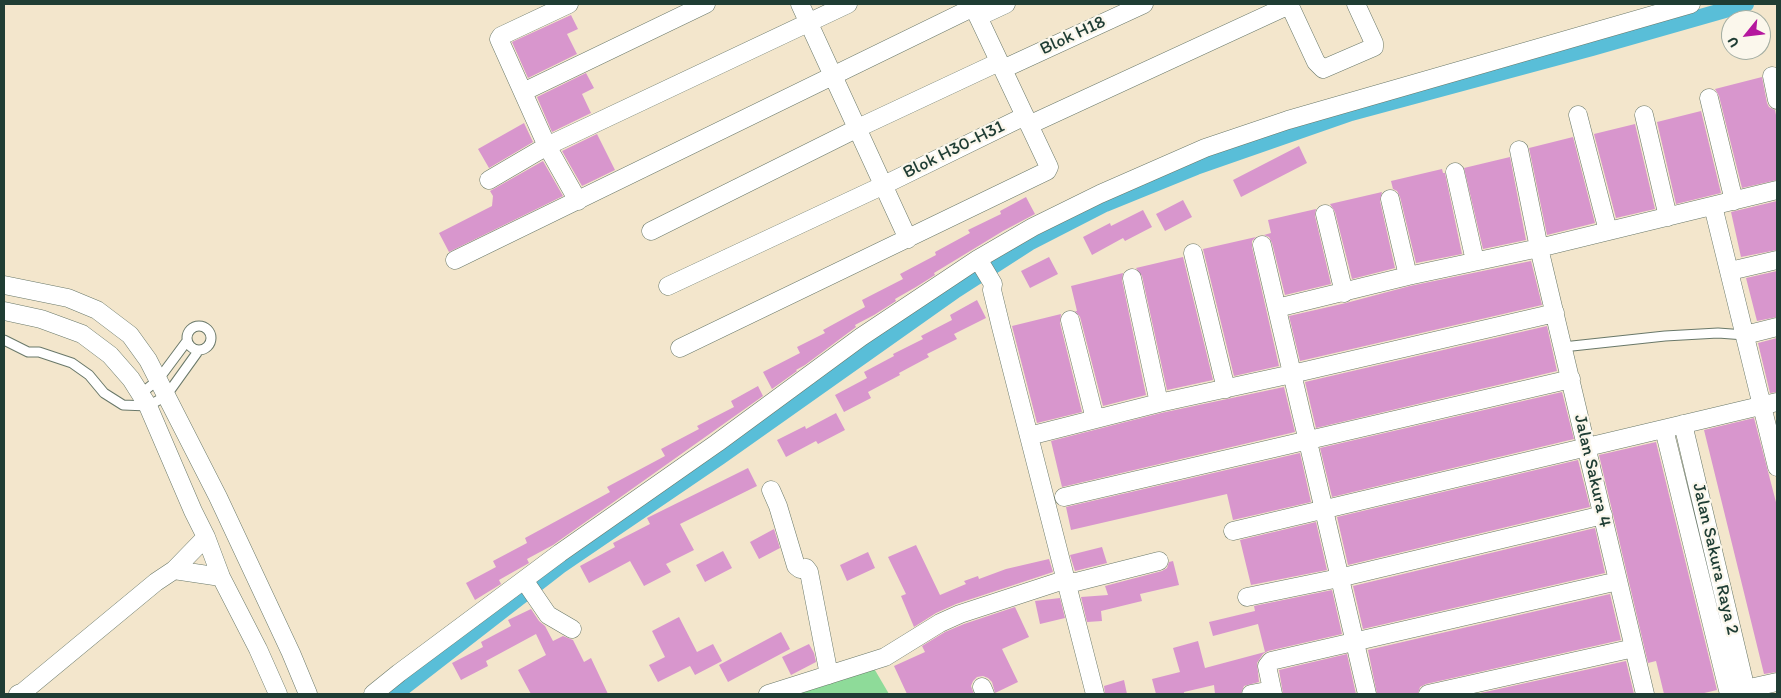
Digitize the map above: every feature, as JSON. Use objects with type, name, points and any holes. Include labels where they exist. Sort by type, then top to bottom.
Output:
[{"type":"street","points":[[570,4],[500,36],[500,42],[548,146],[578,201]]},
{"type":"street","points":[[523,92],[706,4]]},
{"type":"street","points":[[800,4],[908,239]]},
{"type":"street","points":[[489,180],[548,146],[848,4]]},
{"type":"street","points":[[455,260],[833,75],[975,9],[1006,4]]},
{"type":"street","name":"Blok H18","points":[[651,231],[858,128],[1144,4]]},
{"type":"street","points":[[1289,4],[1319,67],[1323,69],[1374,47],[1374,43],[1356,4]]},
{"type":"street","name":"Blok H30-H31","points":[[668,286],[1027,120],[1289,4]]},
{"type":"street","points":[[373,694],[525,582],[560,553],[717,444],[861,338],[984,268],[1033,227],[1091,198],[1205,148],[1288,120],[1691,4]]},
{"type":"street","points":[[680,348],[1047,171],[1049,167],[975,9]]},
{"type":"street","points":[[1772,76],[1777,100]]},
{"type":"street","points":[[1709,98],[1734,201]]},
{"type":"street","points":[[1578,115],[1608,231]]},
{"type":"street","points":[[1644,115],[1668,217]]},
{"type":"street","name":"Jalan Sakura 4","points":[[1519,150],[1570,379],[1645,694]]},
{"type":"street","points":[[1455,172],[1475,261]]},
{"type":"street","points":[[1277,308],[1408,276],[1540,248],[1777,190]]},
{"type":"street","points":[[1390,199],[1408,276]]},
{"type":"street","points":[[1713,206],[1745,335],[1770,403],[1777,467]]},
{"type":"street","points":[[1325,214],[1344,292]]},
{"type":"street","points":[[1262,245],[1367,694]]},
{"type":"street","points":[[1193,253],[1226,389]]},
{"type":"street","points":[[1730,271],[1777,260]]},
{"type":"street","points":[[984,268],[993,284],[994,298],[1001,327],[1067,581],[1091,693]]},
{"type":"street","points":[[1132,278],[1160,403]]},
{"type":"street","points":[[4,285],[68,298],[97,310],[130,335],[148,360],[218,497],[308,694]]},
{"type":"street","points":[[4,311],[41,319],[82,334],[110,355],[131,379],[144,400],[206,538],[221,578],[258,649],[278,694]]},
{"type":"street","points":[[1029,436],[1160,403],[1555,313]]},
{"type":"street","points":[[1070,320],[1095,419]]},
{"type":"street","points":[[1745,335],[1777,328]]},
{"type":"street","points":[[1064,497],[1570,379]]},
{"type":"street","points":[[1233,531],[1770,403]]},
{"type":"street","name":"Jalan Sakura Raya 2","points":[[1683,424],[1747,692]]},
{"type":"street","name":"Jalan Sakura Raya 2","points":[[1664,429],[1727,694]]},
{"type":"street","points":[[771,490],[796,566],[800,569],[806,568],[809,572],[829,675]]},
{"type":"street","points":[[193,511],[218,497]]},
{"type":"street","points":[[1248,597],[1339,578],[1603,515]]},
{"type":"street","points":[[18,694],[23,692],[156,582],[174,570],[206,538]]},
{"type":"street","points":[[768,694],[885,657],[940,623],[960,614],[1058,582],[1076,582],[1159,561]]},
{"type":"street","points":[[174,570],[221,578]]},
{"type":"street","points":[[1251,694],[1273,692],[1268,663],[1618,581]]},
{"type":"street","points":[[525,582],[548,615],[572,629]]},
{"type":"street","points":[[258,649],[283,639]]},
{"type":"street","points":[[1428,694],[1634,648]]},
{"type":"street","points":[[1727,694],[1747,692],[1777,682]]},
{"type":"lane","points":[[122,405],[144,400],[187,341],[187,336],[193,327],[198,326],[208,330],[211,340],[204,349],[199,350],[194,349],[187,341]]},
{"type":"lane","points":[[1563,347],[1718,333],[1745,335]]},
{"type":"lane","points":[[4,340],[28,352],[39,352],[72,363],[89,375],[104,393],[122,405],[166,396],[199,350]]},
{"type":"green space","points":[[872,665],[889,694],[789,694]]},
{"type":"building","points":[[571,15],[578,29],[567,34],[577,54],[528,78],[512,42]]},
{"type":"building","points":[[586,73],[594,88],[582,94],[591,113],[552,132],[537,97]]},
{"type":"building","points":[[1762,77],[1767,103],[1769,107],[1775,110],[1777,120],[1777,180],[1742,188],[1719,96],[1715,89]]},
{"type":"building","points":[[1701,111],[1721,193],[1676,204],[1657,122]]},
{"type":"building","points":[[524,123],[533,142],[489,168],[478,149]]},
{"type":"building","points":[[1635,124],[1655,209],[1616,218],[1594,134]]},
{"type":"building","points":[[597,134],[615,170],[582,186],[562,151]]},
{"type":"building","points":[[1573,137],[1595,223],[1547,235],[1529,148]]},
{"type":"building","points":[[1299,146],[1307,163],[1241,197],[1233,180]]},
{"type":"building","points":[[1510,157],[1526,240],[1483,249],[1464,168]]},
{"type":"building","points":[[543,161],[563,196],[449,252],[439,233],[492,206],[493,196],[490,191]]},
{"type":"building","points":[[1442,169],[1443,173],[1445,173],[1462,254],[1416,263],[1400,197],[1397,191],[1393,189],[1391,181]]},
{"type":"building","points":[[1382,192],[1380,201],[1395,268],[1352,279],[1335,212],[1330,204]]},
{"type":"building","points":[[1026,197],[1035,214],[934,273],[935,275],[895,299],[896,301],[855,325],[856,327],[772,389],[763,372],[800,353],[797,347],[825,333],[823,330],[865,307],[862,300],[903,279],[900,274],[936,255],[935,252],[970,233],[968,230],[1001,214],[1000,211]]},
{"type":"building","points":[[1183,200],[1192,217],[1165,231],[1156,214]]},
{"type":"building","points":[[1777,201],[1777,250],[1741,257],[1731,212]]},
{"type":"building","points":[[1316,209],[1315,216],[1331,284],[1285,295],[1272,243],[1269,237],[1264,235],[1271,233],[1268,220]]},
{"type":"building","points":[[1143,210],[1152,227],[1125,241],[1123,238],[1092,255],[1083,237],[1110,223],[1111,226]]},
{"type":"building","points":[[1256,237],[1252,241],[1252,247],[1279,366],[1234,376],[1203,249]]},
{"type":"building","points":[[1049,257],[1058,274],[1030,288],[1021,271]]},
{"type":"building","points":[[1183,257],[1213,380],[1167,390],[1142,276],[1136,268]]},
{"type":"building","points":[[1531,261],[1542,305],[1300,361],[1289,316],[1410,286]]},
{"type":"building","points":[[1777,271],[1777,317],[1757,321],[1746,278]]},
{"type":"building","points":[[1123,273],[1122,280],[1146,395],[1103,406],[1080,317],[1075,311],[1077,311],[1071,286]]},
{"type":"building","points":[[977,300],[986,318],[954,334],[957,339],[927,354],[929,357],[868,392],[871,398],[844,412],[835,395],[867,378],[864,372],[894,356],[893,354],[923,339],[921,336],[952,320],[950,315]]},
{"type":"building","points":[[1061,314],[1060,323],[1082,412],[1037,423],[1012,326]]},
{"type":"building","points":[[1547,326],[1557,371],[1316,428],[1305,382]]},
{"type":"building","points":[[1777,338],[1777,392],[1770,393],[1758,343]]},
{"type":"building","points":[[758,386],[763,396],[553,545],[527,559],[529,563],[499,580],[501,584],[475,600],[466,583],[496,567],[493,561],[527,543],[525,538],[610,492],[607,487],[665,456],[661,449],[699,429],[697,426],[734,407],[731,401]]},
{"type":"building","points":[[1284,387],[1295,432],[1062,487],[1051,441],[1161,413]]},
{"type":"building","points":[[1562,392],[1574,439],[1332,497],[1320,448]]},
{"type":"building","points":[[836,413],[845,430],[818,444],[816,441],[786,457],[777,440],[805,426],[806,429]]},
{"type":"building","points":[[1754,418],[1777,506],[1777,672],[1764,674],[1704,430]]},
{"type":"building","points":[[1656,442],[1717,690],[1700,694],[1664,694],[1656,661],[1648,663],[1599,455]]},
{"type":"building","points":[[1300,453],[1311,502],[1233,520],[1227,494],[1071,530],[1066,507]]},
{"type":"building","points":[[1578,460],[1590,507],[1348,565],[1337,517]]},
{"type":"building","points":[[748,468],[757,486],[680,524],[694,550],[666,564],[671,572],[644,586],[630,561],[589,583],[580,566],[615,547],[613,543],[650,524],[647,518]]},
{"type":"building","points":[[1316,522],[1327,570],[1251,585],[1240,540]]},
{"type":"building","points":[[1595,528],[1605,573],[1363,629],[1353,586]]},
{"type":"building","points":[[774,529],[780,548],[759,559],[750,542]]},
{"type":"building","points":[[916,545],[940,595],[966,584],[964,581],[978,576],[979,579],[1006,569],[1049,559],[1053,572],[956,604],[936,613],[914,627],[901,596],[906,594],[888,557]]},
{"type":"building","points":[[1102,547],[1107,563],[1075,571],[1070,555]]},
{"type":"building","points":[[723,551],[732,568],[705,582],[696,565]]},
{"type":"building","points":[[868,552],[875,568],[847,581],[840,565]]},
{"type":"building","points":[[1173,561],[1179,585],[1140,594],[1142,601],[1101,611],[1102,621],[1087,622],[1081,597],[1108,595],[1105,586],[1162,571],[1167,568],[1169,562]]},
{"type":"building","points":[[1332,590],[1342,634],[1268,651],[1263,654],[1257,663],[1259,682],[1244,686],[1241,694],[1215,694],[1214,685],[1184,692],[1184,694],[1156,694],[1152,679],[1180,672],[1173,648],[1198,641],[1205,668],[1265,652],[1258,624],[1213,636],[1209,622],[1255,611],[1254,606]]},
{"type":"building","points":[[1610,594],[1621,640],[1426,684],[1420,687],[1418,694],[1377,694],[1368,650]]},
{"type":"building","points":[[1060,598],[1065,618],[1040,624],[1035,601]]},
{"type":"building","points":[[1015,607],[1029,637],[1002,649],[1018,682],[995,693],[992,682],[983,676],[977,677],[973,681],[971,686],[974,694],[907,694],[894,666],[925,652],[922,646],[945,632]]},
{"type":"building","points":[[531,609],[545,626],[553,641],[563,636],[573,640],[584,662],[591,658],[608,694],[531,694],[518,670],[546,655],[536,634],[486,661],[488,666],[461,680],[452,663],[483,647],[481,642],[511,626],[508,620]]},
{"type":"building","points":[[679,617],[697,652],[713,644],[722,661],[695,675],[690,666],[658,682],[649,665],[665,657],[652,631]]},
{"type":"building","points":[[781,632],[790,649],[728,682],[719,665]]},
{"type":"building","points":[[809,644],[816,662],[791,675],[782,657]]},
{"type":"building","points":[[1347,654],[1356,694],[1283,694],[1279,670]]},
{"type":"building","points":[[1626,661],[1634,694],[1476,694]]},
{"type":"building","points":[[1124,680],[1127,694],[1105,694],[1104,686]]},
{"type":"waterway","points":[[395,694],[560,566],[720,457],[956,290],[1029,243],[1105,204],[1196,167],[1351,113],[1746,4]]}]
